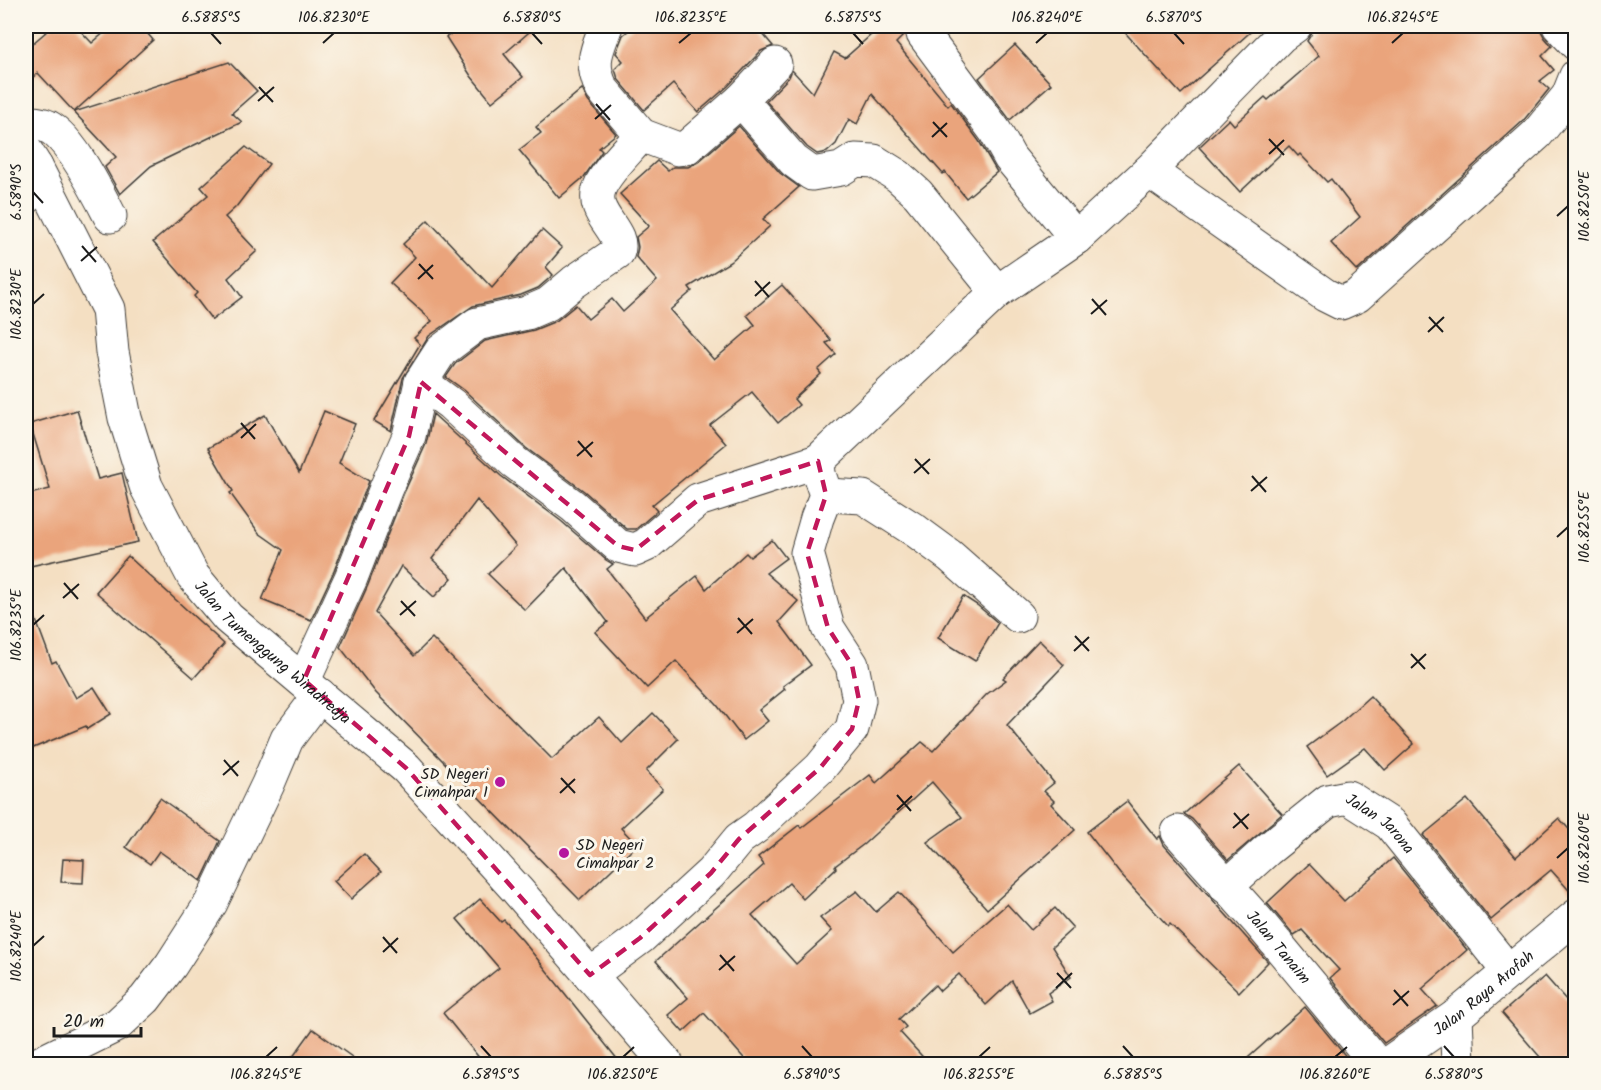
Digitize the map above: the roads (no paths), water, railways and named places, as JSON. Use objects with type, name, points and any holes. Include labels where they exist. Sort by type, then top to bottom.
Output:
[{"type":"street","points":[[606,26],[594,59],[602,89],[642,135],[682,149],[741,100],[775,64]]},
{"type":"street","points":[[922,26],[923,33],[995,131],[1010,158],[1076,238]]},
{"type":"street","points":[[421,382],[451,404],[514,462],[573,506],[618,546],[635,550],[646,545],[698,500],[818,461],[997,292],[1076,238],[1149,171],[1281,36],[1295,26]]},
{"type":"street","points":[[1559,26],[1575,44]]},
{"type":"street","points":[[1149,171],[1325,295],[1341,303],[1357,296],[1537,134],[1573,92]]},
{"type":"street","points":[[741,100],[794,161],[812,174],[841,169],[855,160],[874,161],[898,176],[918,194],[997,292]]},
{"type":"street","points":[[26,122],[46,125],[64,140],[84,168],[110,216]]},
{"type":"street","points":[[38,1065],[117,1025],[145,999],[171,965],[212,903],[312,688],[351,578],[409,436],[421,382],[441,351],[477,324],[519,315],[548,304],[574,282],[618,252],[620,241],[599,210],[599,188],[642,135]]},
{"type":"street","points":[[26,198],[31,159]]},
{"type":"street","name":"Jalan Tumenggung Wiradiredja","points":[[31,159],[108,309],[112,352],[125,418],[146,486],[193,576],[228,618],[406,768],[667,1065]]},
{"type":"street","points":[[590,975],[640,938],[711,873],[739,839],[820,768],[852,729],[859,700],[852,665],[828,628],[807,553],[826,495],[819,474],[818,461]]},
{"type":"street","points":[[826,495],[863,497],[950,556],[1018,616]]},
{"type":"street","name":"Jalan Jarona","points":[[1226,887],[1267,850],[1328,801],[1348,797],[1390,824],[1509,972]]},
{"type":"street","name":"Jalan Tanaim","points":[[1178,832],[1258,921],[1377,1065]]},
{"type":"street","name":"Jalan Raya Arofah","points":[[1387,1065],[1456,1016],[1575,916]]},
{"type":"street","points":[[1456,1016],[1458,1065]]},
{"type":"place","name":"SD Negeri Cimahpar 1","points":[[500,782]]},
{"type":"place","name":"SD Negeri Cimahpar 2","points":[[564,853]]}]
